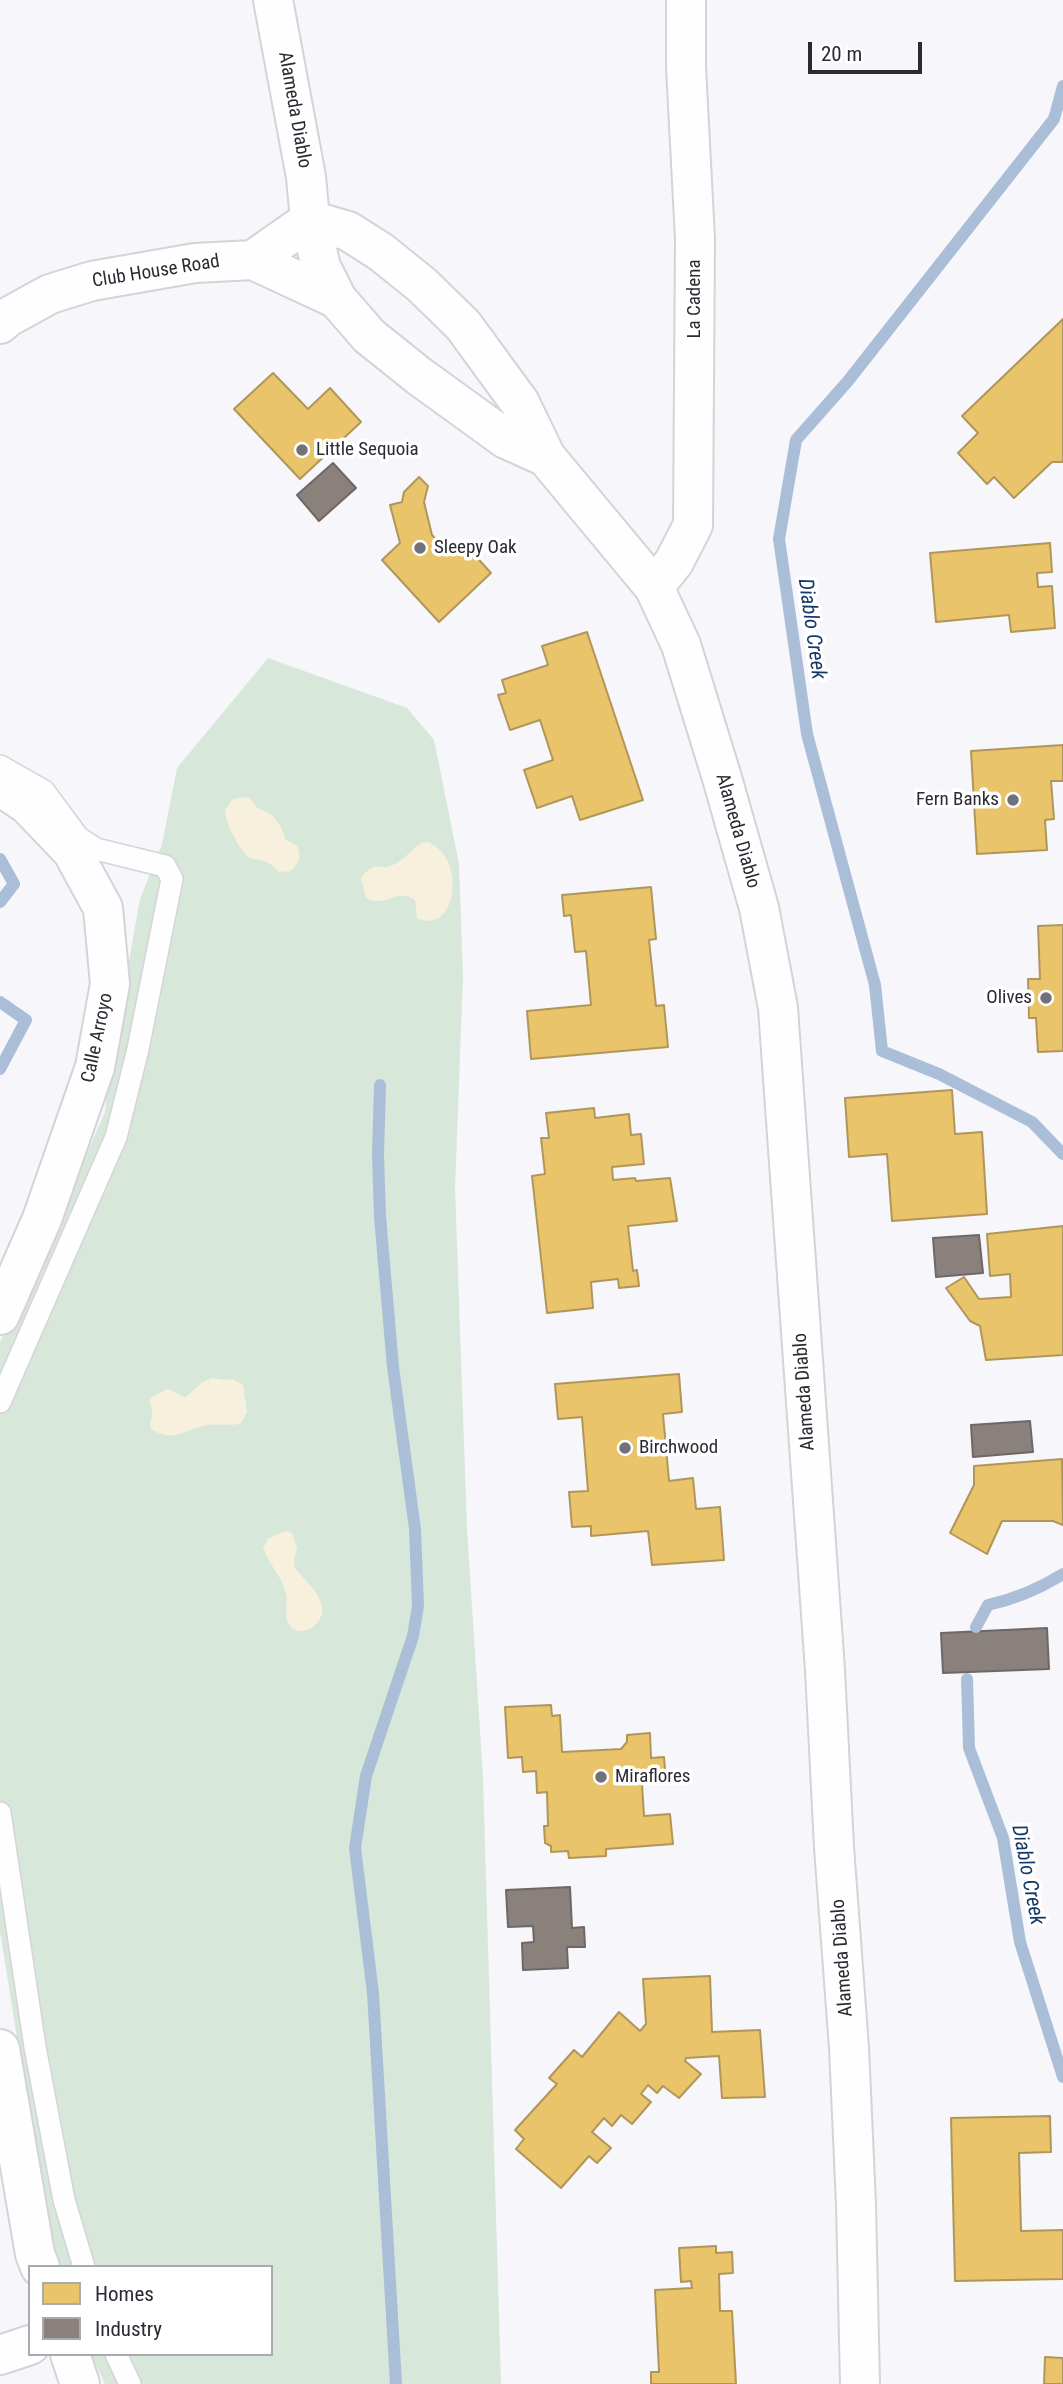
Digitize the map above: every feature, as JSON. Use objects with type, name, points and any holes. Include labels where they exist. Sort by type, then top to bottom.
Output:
[{"type":"street","name":"Alameda Diablo","points":[[273,0],[306,177],[310,220],[321,267],[337,299],[369,336],[419,376],[506,439],[546,457]]},
{"type":"street","name":"La Cadena","points":[[654,587],[674,562],[693,525],[695,239],[686,67],[686,0]]},
{"type":"street","name":"Alameda Diablo","points":[[310,220],[348,231],[381,252],[422,285],[463,325],[520,403],[546,457],[654,587],[681,645],[759,908],[778,1008],[825,1670],[834,1847],[849,2048],[860,2384]]},
{"type":"street","points":[[253,260],[310,220]]},
{"type":"street","name":"Alameda Diablo","points":[[253,260],[337,299]]},
{"type":"street","name":"Club House Road","points":[[0,324],[50,294],[92,281],[195,263],[253,260]]},
{"type":"street","name":"Calle Arroyo","points":[[0,786],[29,805],[72,851],[103,908],[110,984],[95,1066],[42,1219],[0,1315]]},
{"type":"street","points":[[0,2049],[39,2265]]},
{"type":"street","points":[[0,2355],[28,2346]]},
{"type":"street","points":[[71,2356],[80,2384]]},
{"type":"lane","points":[[0,766],[44,791],[78,837],[96,849],[165,866],[172,879],[138,1049],[116,1137],[0,1402]]},
{"type":"lane","points":[[0,1813],[35,2047],[64,2200],[83,2265]]},
{"type":"lane","points":[[117,2356],[130,2384]]},
{"type":"green space","points":[[268,658],[407,708],[434,740],[459,864],[463,977],[455,1187],[467,1529],[483,1777],[501,2384],[105,2384],[92,2356],[273,2356],[273,2265],[54,2265],[0,1932],[0,1342],[49,1240],[105,1112],[108,1078],[140,899],[162,844],[177,768]]},
{"type":"sand","points":[[249,797],[257,808],[271,814],[281,827],[286,840],[297,846],[298,860],[290,871],[280,872],[267,862],[250,858],[238,844],[225,810],[233,799]]},
{"type":"sand","points":[[428,842],[441,851],[449,864],[452,879],[452,894],[441,917],[430,921],[417,918],[415,900],[409,897],[379,901],[366,898],[361,878],[366,872],[375,867],[395,864],[419,845]]},
{"type":"sand","points":[[212,1378],[232,1379],[243,1385],[247,1412],[241,1423],[206,1425],[173,1435],[151,1429],[150,1398],[167,1389],[186,1397],[201,1383]]},
{"type":"sand","points":[[286,1531],[292,1533],[297,1547],[295,1568],[317,1595],[322,1610],[321,1618],[313,1627],[300,1631],[290,1626],[284,1588],[263,1548],[269,1538]]},
{"type":"building: Homes","points":[[1063,319],[1063,462],[1052,462],[1014,498],[994,477],[987,484],[958,453],[978,433],[962,416]]},
{"type":"building: Homes","name":"Little Sequoia","points":[[273,373],[308,409],[330,388],[361,422],[300,479],[234,409]]},
{"type":"building: Homes","name":"Sleepy Oak","points":[[419,477],[428,486],[424,502],[432,535],[449,553],[462,541],[491,573],[439,622],[382,560],[400,543],[390,505],[402,502],[404,492]]},
{"type":"building: Homes","points":[[1050,543],[1052,572],[1037,573],[1038,587],[1052,586],[1055,628],[1011,632],[1009,615],[936,622],[930,553]]},
{"type":"building: Homes","points":[[587,632],[643,800],[580,820],[572,796],[537,808],[524,770],[553,760],[540,720],[510,730],[498,695],[506,693],[502,680],[548,665],[542,646]]},
{"type":"building: Homes","name":"Fern Banks","points":[[1063,745],[1063,781],[1051,781],[1054,819],[1045,820],[1047,850],[977,854],[971,751]]},
{"type":"building: Homes","points":[[651,887],[656,939],[649,940],[656,1006],[664,1005],[668,1047],[531,1059],[527,1011],[591,1005],[586,951],[575,952],[571,915],[564,916],[562,895]]},
{"type":"building: Homes","name":"Olives","points":[[1063,925],[1063,1051],[1038,1052],[1036,1018],[1029,1018],[1028,979],[1040,979],[1038,926]]},
{"type":"building: Homes","points":[[952,1090],[955,1134],[982,1132],[987,1214],[892,1221],[887,1154],[849,1157],[845,1098]]},
{"type":"building: Homes","points":[[594,1108],[595,1118],[629,1114],[631,1135],[641,1134],[644,1164],[612,1167],[613,1180],[670,1178],[677,1221],[628,1226],[633,1271],[637,1270],[639,1286],[619,1288],[618,1279],[591,1282],[593,1308],[547,1313],[532,1176],[545,1174],[541,1138],[549,1138],[546,1113]]},
{"type":"building: Homes","points":[[1063,1226],[1063,1355],[986,1360],[980,1326],[970,1321],[946,1288],[964,1277],[979,1299],[1011,1297],[1010,1274],[990,1276],[987,1234]]},
{"type":"building: Homes","name":"Birchwood","points":[[679,1374],[682,1412],[663,1414],[669,1481],[693,1478],[696,1509],[720,1507],[724,1560],[652,1565],[648,1531],[591,1536],[591,1526],[572,1527],[569,1492],[588,1491],[582,1417],[558,1419],[555,1384]]},
{"type":"building: Homes","points":[[1062,1459],[1063,1525],[1053,1521],[1002,1521],[987,1554],[950,1533],[974,1485],[974,1466]]},
{"type":"building: Homes","name":"Miraflores","points":[[551,1705],[552,1716],[560,1715],[562,1752],[621,1749],[627,1742],[627,1735],[650,1733],[651,1758],[664,1757],[666,1782],[642,1784],[644,1816],[670,1814],[673,1844],[606,1849],[606,1856],[569,1858],[568,1851],[551,1852],[551,1846],[545,1843],[544,1826],[548,1826],[547,1792],[537,1793],[536,1771],[523,1772],[522,1757],[508,1758],[505,1707]]},
{"type":"building: Homes","points":[[710,1976],[712,2032],[760,2030],[765,2097],[722,2098],[719,2056],[686,2058],[685,2061],[701,2074],[679,2098],[663,2086],[657,2093],[648,2085],[641,2094],[651,2102],[632,2124],[621,2115],[612,2126],[604,2118],[592,2132],[611,2148],[597,2163],[589,2156],[561,2188],[516,2149],[524,2139],[515,2130],[557,2084],[549,2078],[574,2050],[582,2057],[619,2012],[640,2031],[646,2024],[643,1979]]},
{"type":"building: Homes","points":[[1050,2116],[1051,2152],[1019,2153],[1021,2231],[1063,2230],[1063,2279],[955,2281],[951,2118]]},
{"type":"building: Homes","points":[[716,2246],[716,2253],[732,2252],[733,2273],[719,2274],[720,2311],[732,2311],[736,2384],[651,2384],[651,2372],[659,2372],[655,2290],[692,2288],[691,2281],[681,2282],[679,2248]]},
{"type":"building: Homes","points":[[1045,2357],[1063,2358],[1063,2384],[1044,2384]]},
{"type":"building: Industry","points":[[333,463],[356,488],[319,521],[297,495]]},
{"type":"building: Industry","points":[[979,1235],[983,1273],[936,1277],[933,1238]]},
{"type":"building: Industry","points":[[1030,1421],[1033,1452],[973,1457],[971,1425]]},
{"type":"building: Industry","points":[[1047,1628],[1049,1669],[943,1673],[941,1633]]},
{"type":"building: Industry","points":[[570,1887],[572,1928],[584,1927],[585,1947],[567,1947],[568,1968],[523,1970],[522,1943],[534,1942],[533,1926],[508,1927],[506,1890]]},
{"type":"waterway","name":"Diablo Creek","points":[[1063,86],[1054,119],[848,381],[796,440],[779,539],[807,734],[875,985],[882,1051],[939,1074],[1032,1122],[1063,1154]]},
{"type":"waterway","points":[[0,859],[14,884],[0,902]]},
{"type":"waterway","points":[[0,1002],[26,1020],[0,1069]]},
{"type":"waterway","points":[[380,1085],[380,1217],[393,1367],[415,1529],[418,1606],[413,1636],[366,1776],[355,1848],[373,1993],[396,2384]]},
{"type":"waterway","name":"Diablo Creek","points":[[976,1627],[988,1605],[1027,1593],[1063,1574]]},
{"type":"waterway","name":"Diablo Creek","points":[[967,1679],[969,1748],[1003,1838],[1020,1942],[1063,2077]]},
{"type":"place","name":"Little Sequoia","points":[[302,450]]},
{"type":"place","name":"Sleepy Oak","points":[[420,548]]},
{"type":"place","name":"Fern Banks","points":[[1013,800]]},
{"type":"place","name":"Olives","points":[[1046,998]]},
{"type":"place","name":"Birchwood","points":[[625,1448]]},
{"type":"place","name":"Miraflores","points":[[601,1777]]}]
